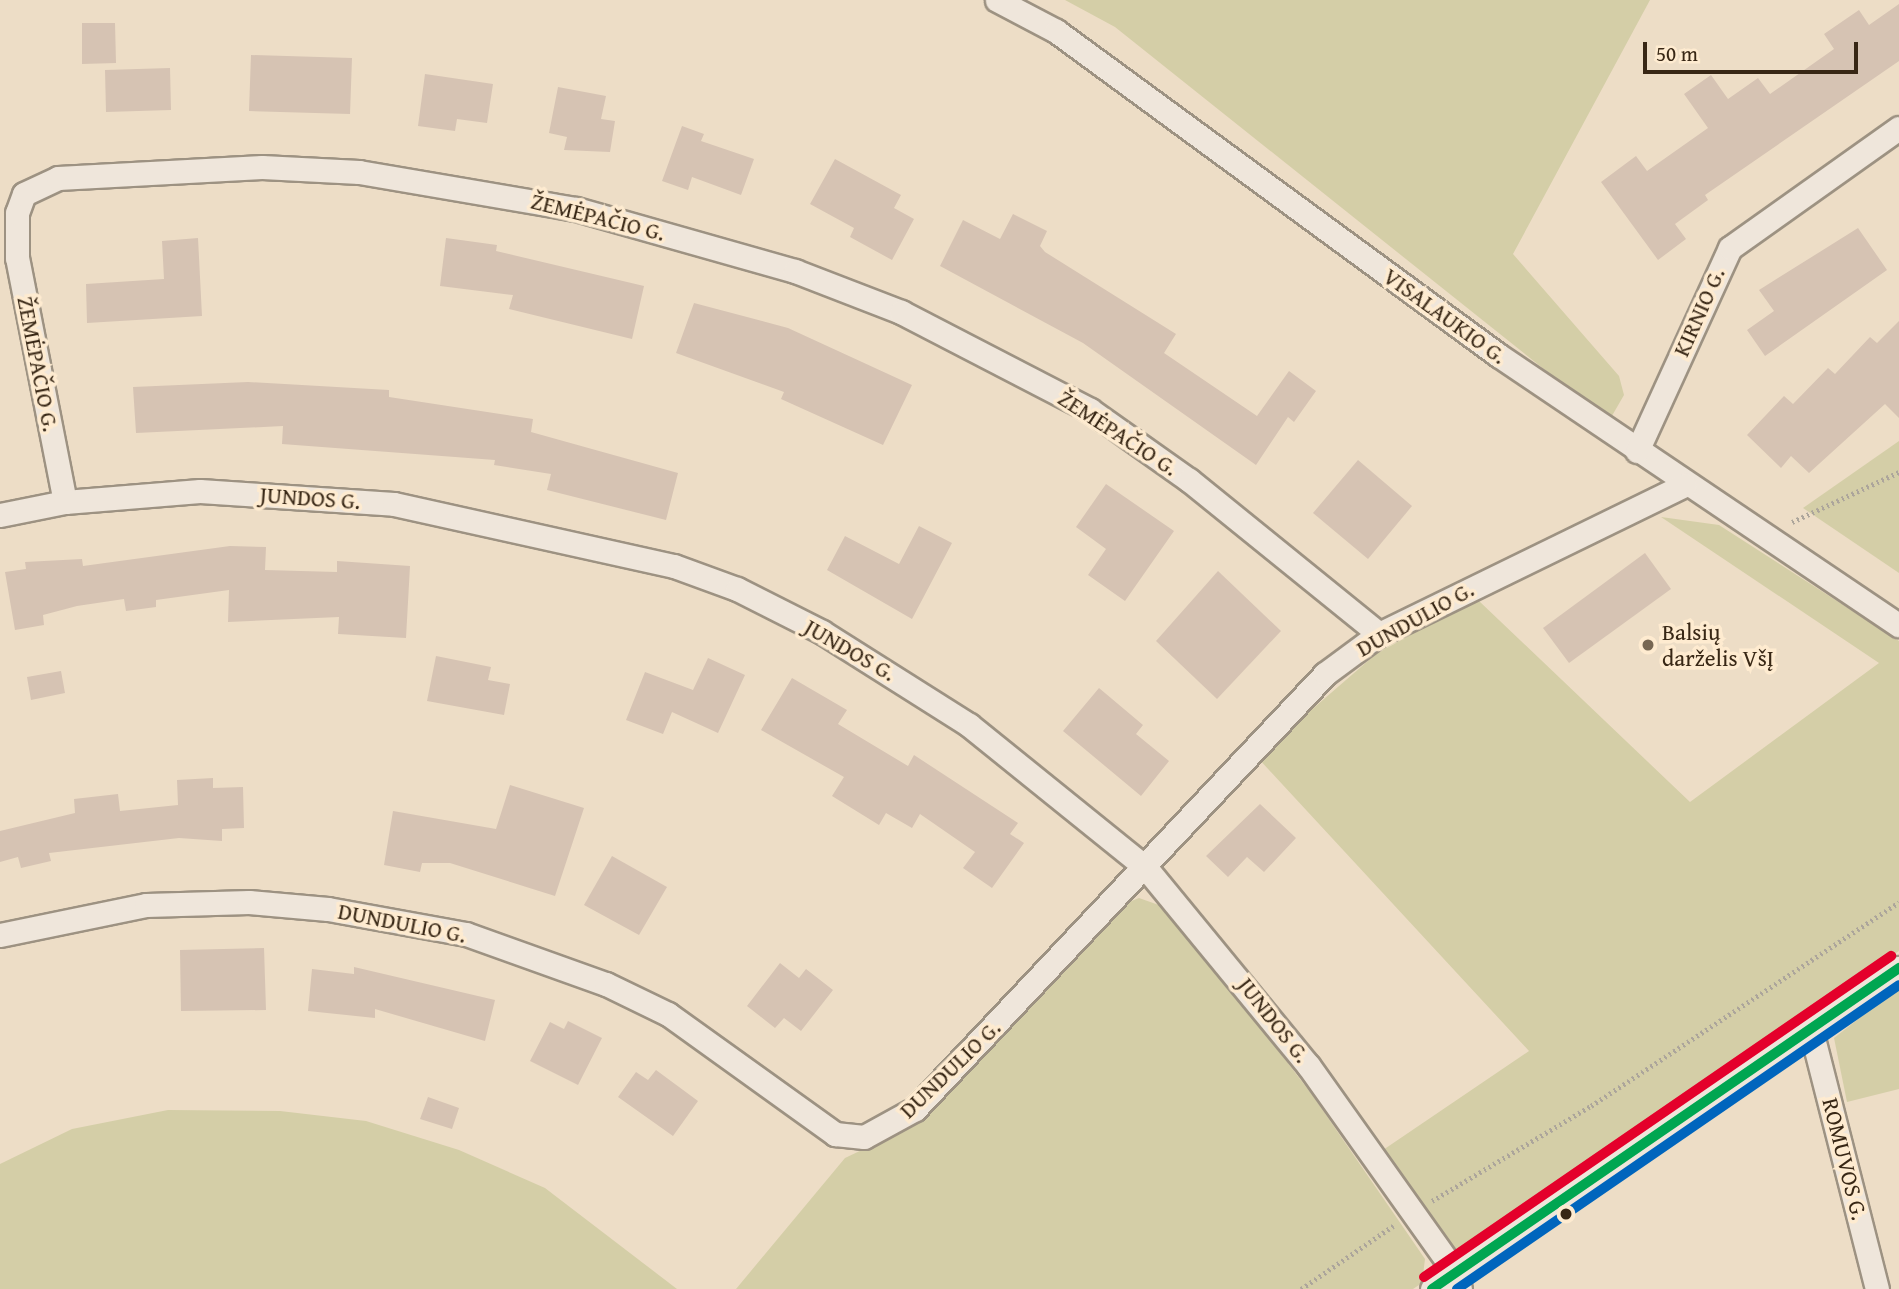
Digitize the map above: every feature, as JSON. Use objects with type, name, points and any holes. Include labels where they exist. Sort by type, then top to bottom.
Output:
[{"type":"street","name":"VISALAUKIO G.","points":[[998,0],[1056,31],[1685,485],[1899,625]]},
{"type":"street","name":"KIRNIO G.","points":[[1637,451],[1730,248],[1899,128]]},
{"type":"street","name":"ŽEMĖPAČIO G.","points":[[65,502],[17,258],[17,213],[24,194],[58,178],[262,167],[359,172],[576,209],[795,271],[901,312],[1090,410],[1189,480],[1378,634]]},
{"type":"street","name":"DUNDULIO G.","points":[[0,935],[146,905],[249,902],[328,909],[466,934],[606,984],[668,1014],[846,1139],[879,1131],[915,1109],[1146,868],[1325,674],[1378,634],[1685,485]]},
{"type":"street","name":"JUNDOS G.","points":[[0,515],[65,502],[200,491],[394,503],[674,566],[737,589],[903,679],[1036,776],[1146,868],[1219,948],[1413,1212],[1458,1281]]},
{"type":"street","points":[[1432,1289],[1458,1281],[1899,968]]},
{"type":"street","name":"ROMUVOS G.","points":[[1811,1030],[1877,1289]]},
{"type":"path","points":[[1764,537],[1899,472]]},
{"type":"path","points":[[1301,1289],[1413,1212],[1591,1106],[1899,902]]},
{"type":"shaded area","points":[[1065,0],[1650,0],[1513,254],[1619,376],[1624,395],[1609,421],[1115,27]]},
{"type":"shaded area","points":[[1899,441],[1899,573],[1803,508]]},
{"type":"shaded area","points":[[1661,517],[1719,525],[1899,641],[1899,951],[1456,1250],[1445,1244],[1383,1150],[1529,1051],[1257,757],[1391,641],[1479,601],[1690,802],[1879,663]]},
{"type":"shaded area","points":[[1139,898],[1170,909],[1313,1096],[1425,1259],[1422,1283],[1413,1289],[736,1289],[845,1158],[904,1130],[1124,904]]},
{"type":"shaded area","points":[[1899,987],[1899,1089],[1847,1102],[1834,1038]]},
{"type":"shaded area","points":[[168,1110],[280,1111],[366,1121],[459,1150],[545,1188],[677,1289],[0,1289],[0,1164],[72,1129]]},
{"type":"building","points":[[1899,4],[1899,61],[1705,195],[1708,200],[1675,224],[1686,239],[1658,260],[1601,182],[1636,156],[1647,171],[1708,128],[1684,94],[1711,75],[1728,99],[1758,78],[1770,94],[1834,49],[1824,34],[1859,10],[1869,25]]},
{"type":"building","points":[[82,23],[115,23],[116,63],[82,64]]},
{"type":"building","points":[[251,55],[352,58],[350,114],[249,111]]},
{"type":"building","points":[[170,68],[171,110],[106,112],[105,70]]},
{"type":"building","points":[[425,74],[493,84],[487,123],[457,119],[455,131],[418,126]]},
{"type":"building","points":[[558,87],[606,96],[601,119],[615,121],[610,152],[564,150],[567,137],[549,133]]},
{"type":"building","points":[[682,126],[704,134],[701,141],[754,159],[741,195],[692,177],[688,190],[662,181]]},
{"type":"building","points":[[835,159],[901,195],[894,208],[914,219],[892,260],[850,237],[854,228],[810,204]]},
{"type":"building","points":[[1013,214],[1047,231],[1040,246],[1045,252],[1176,334],[1164,353],[1257,416],[1289,371],[1316,391],[1294,422],[1288,417],[1256,465],[1083,343],[940,266],[963,220],[1000,239]]},
{"type":"building","points":[[1858,228],[1887,270],[1765,356],[1747,330],[1774,311],[1759,290]]},
{"type":"building","points":[[198,238],[202,316],[87,323],[86,284],[164,279],[162,241]]},
{"type":"building","points":[[446,238],[497,245],[496,251],[644,286],[632,339],[509,309],[513,295],[440,286]]},
{"type":"building","points":[[694,303],[788,328],[912,385],[883,445],[781,399],[784,392],[676,353]]},
{"type":"building","points":[[1899,321],[1899,418],[1885,404],[1809,473],[1791,456],[1781,468],[1747,435],[1784,396],[1793,404],[1828,368],[1835,374],[1870,337],[1877,343]]},
{"type":"building","points":[[248,382],[389,390],[389,397],[533,419],[531,432],[678,473],[666,520],[547,490],[551,474],[494,465],[495,460],[282,444],[283,426],[136,433],[133,387]]},
{"type":"building","points":[[1358,460],[1412,506],[1368,559],[1313,513]]},
{"type":"building","points":[[1106,484],[1174,531],[1125,601],[1088,575],[1106,549],[1076,527]]},
{"type":"building","points":[[919,526],[952,543],[912,619],[827,570],[845,536],[899,564]]},
{"type":"building","points":[[230,546],[266,547],[265,570],[337,572],[337,561],[410,566],[406,638],[338,634],[339,617],[228,622],[229,590],[156,600],[156,607],[126,611],[124,599],[77,606],[43,615],[44,625],[15,630],[5,572],[26,569],[25,562],[82,559],[83,566]]},
{"type":"building","points":[[1645,553],[1671,589],[1569,663],[1543,628]]},
{"type":"building","points":[[1218,571],[1281,631],[1217,699],[1156,641]]},
{"type":"building","points":[[436,656],[491,667],[488,680],[510,684],[504,715],[427,701]]},
{"type":"building","points":[[708,658],[745,675],[718,733],[672,712],[663,734],[626,720],[645,672],[693,690]]},
{"type":"building","points":[[61,671],[65,693],[31,700],[27,677]]},
{"type":"building","points":[[792,678],[847,710],[838,724],[908,766],[914,755],[1018,823],[1010,834],[1024,843],[992,888],[963,868],[975,852],[920,814],[912,828],[886,813],[879,825],[832,796],[844,777],[761,730]]},
{"type":"building","points":[[1099,688],[1143,725],[1136,734],[1169,761],[1141,796],[1063,731]]},
{"type":"building","points":[[213,778],[213,788],[243,787],[244,828],[222,829],[222,841],[179,838],[49,853],[51,861],[21,868],[18,857],[0,862],[0,831],[75,813],[74,799],[118,794],[120,811],[178,805],[177,780]]},
{"type":"building","points":[[510,785],[584,808],[555,896],[450,863],[422,863],[420,872],[384,865],[393,811],[496,829]]},
{"type":"building","points":[[1260,804],[1296,838],[1264,872],[1247,857],[1228,877],[1206,856]]},
{"type":"building","points":[[612,856],[667,887],[639,935],[584,905]]},
{"type":"building","points":[[264,948],[266,1010],[181,1011],[180,950]]},
{"type":"building","points":[[780,963],[799,978],[806,969],[833,990],[801,1031],[784,1018],[775,1028],[747,1006]]},
{"type":"building","points":[[354,967],[495,1000],[485,1041],[375,1009],[375,1018],[308,1011],[312,969],[354,974]]},
{"type":"building","points":[[568,1021],[602,1038],[578,1085],[530,1061],[550,1022],[564,1029]]},
{"type":"building","points":[[656,1070],[698,1101],[673,1136],[618,1097],[636,1072],[648,1080]]},
{"type":"building","points":[[428,1097],[459,1108],[452,1129],[420,1119]]},
{"type":"transit line","points":[[1424,1277],[1891,956]]},
{"type":"transit line","points":[[1432,1289],[1899,968]]},
{"type":"transit line","points":[[1457,1289],[1899,985]]},
{"type":"place","name":"Balsių darželis VšĮ","points":[[1648,645]]}]
